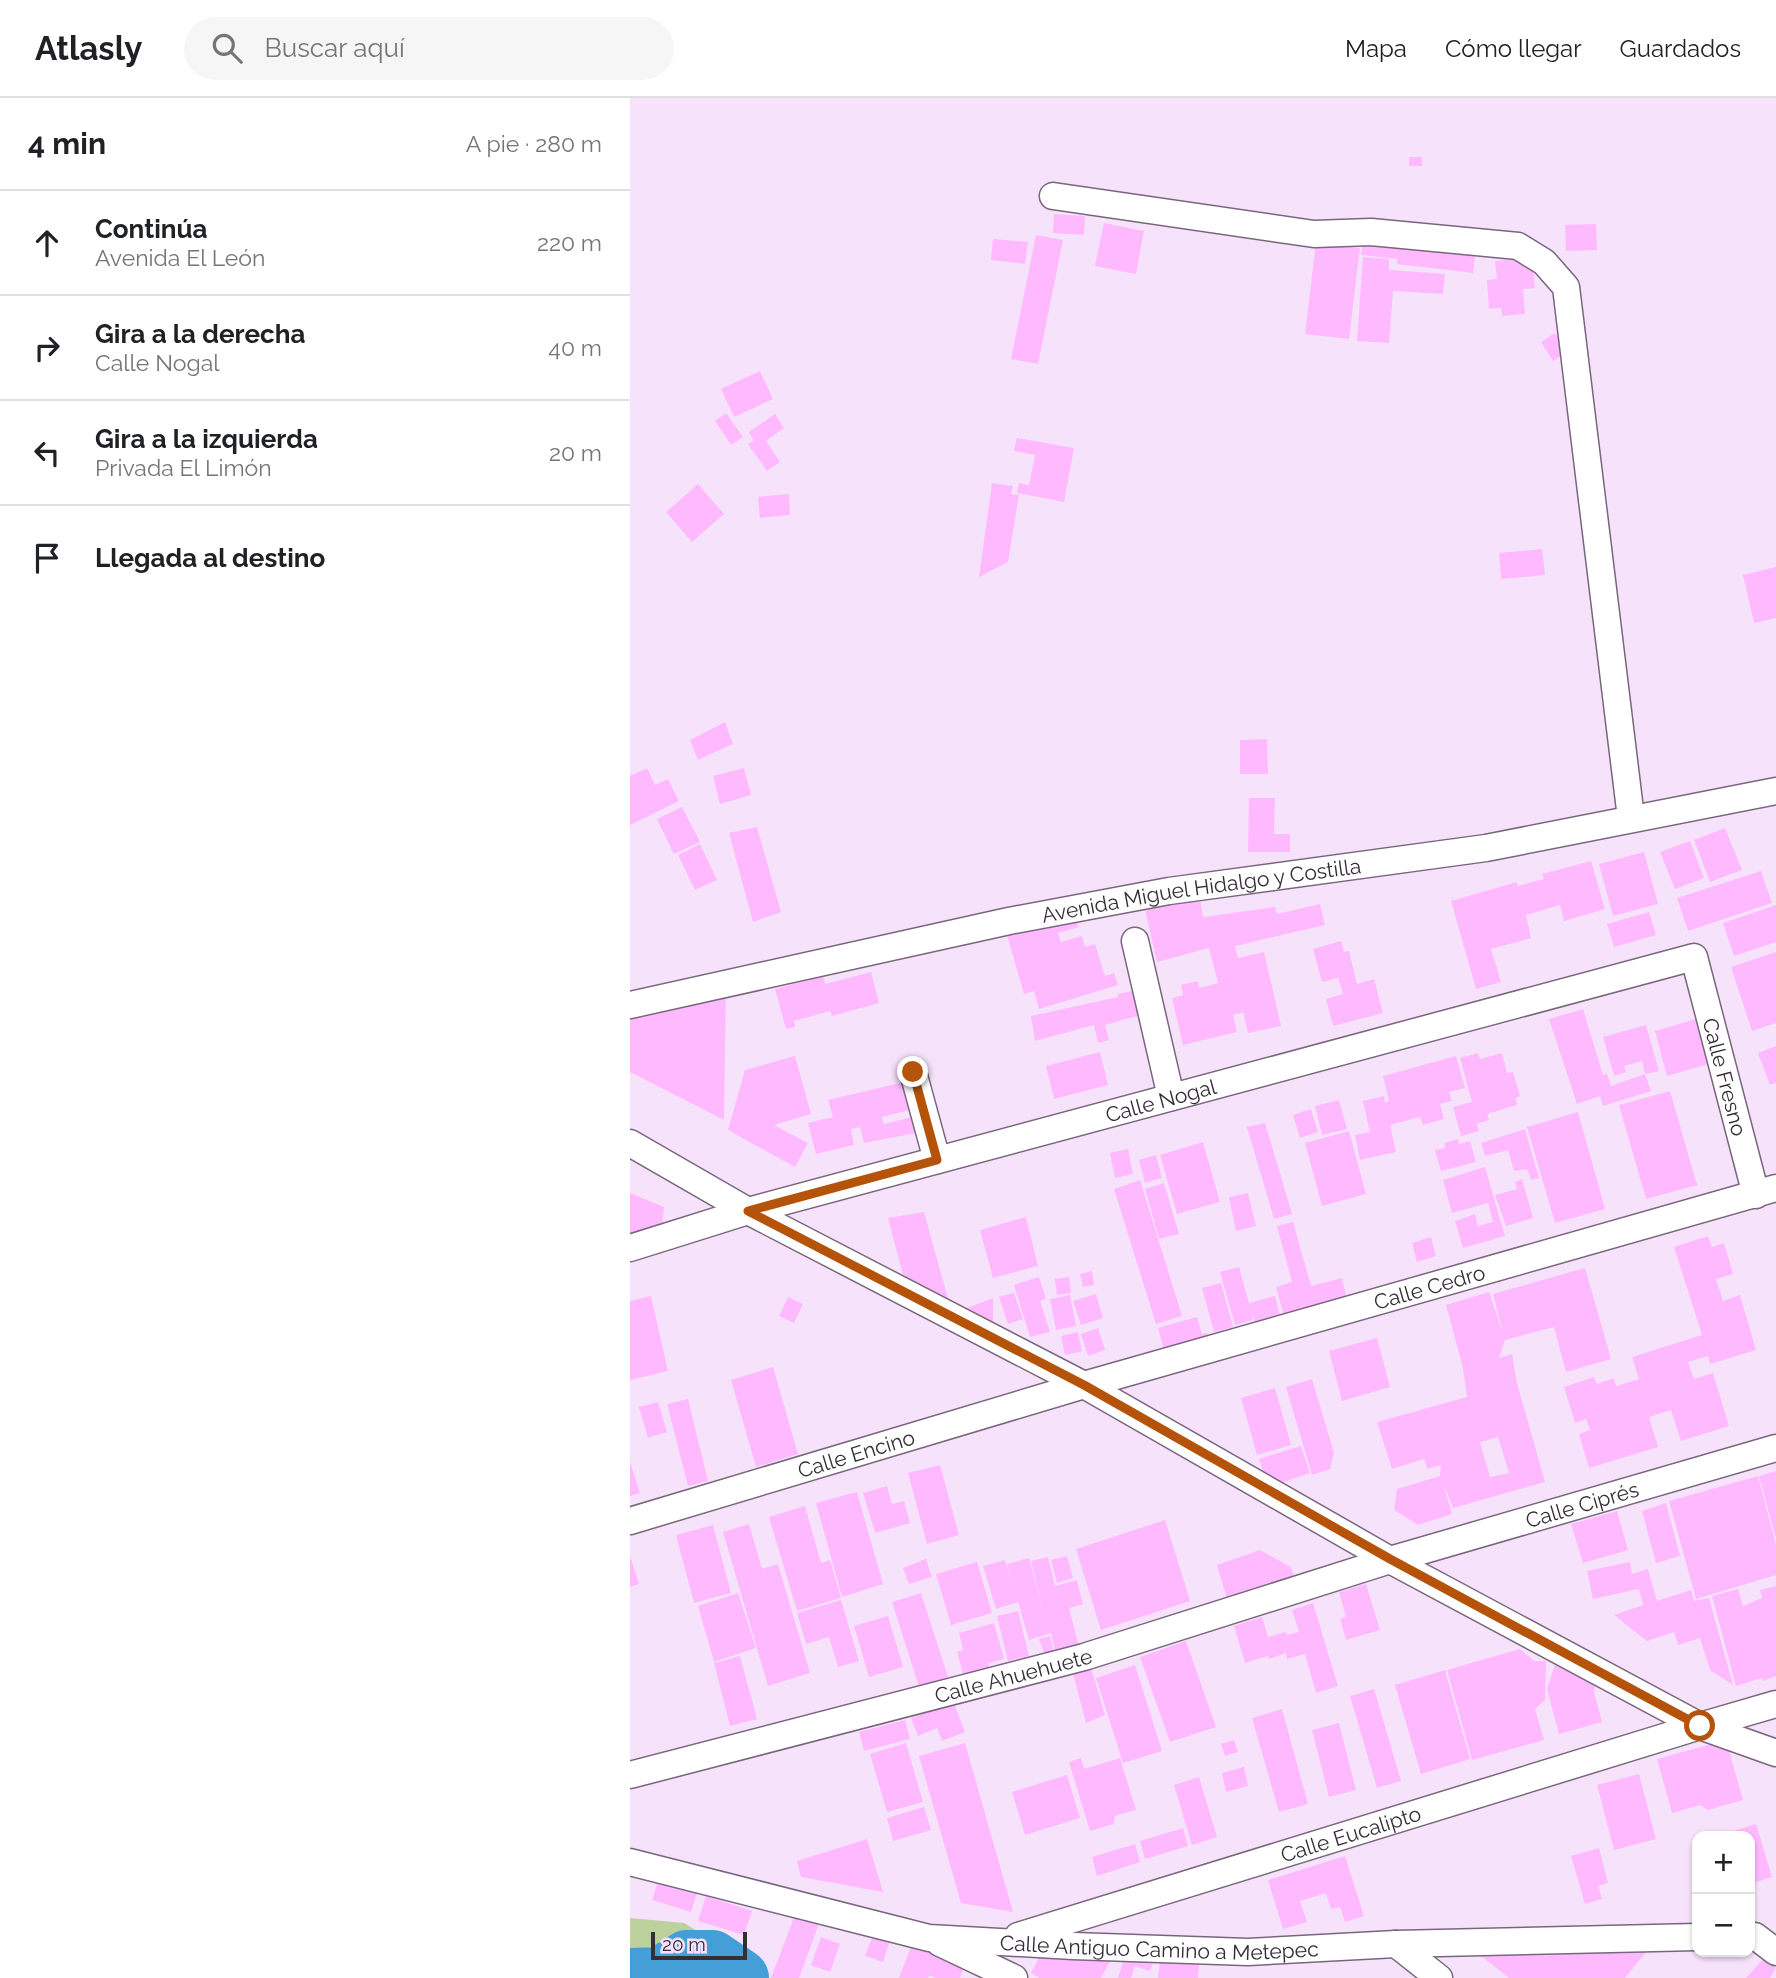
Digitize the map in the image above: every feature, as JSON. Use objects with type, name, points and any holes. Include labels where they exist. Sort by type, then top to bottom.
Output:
[{"type":"street","points":[[1053,196],[1314,234],[1371,232],[1518,246],[1544,261],[1566,287],[1631,818]]},
{"type":"street","name":"Avenida Miguel Hidalgo y Costilla","points":[[630,1005],[1009,921],[1169,891],[1486,848],[1776,791]]},
{"type":"street","points":[[1135,941],[1171,1097]]},
{"type":"street","name":"Calle Nogal","points":[[630,1248],[748,1211],[1694,957]]},
{"type":"street","name":"Calle Fresno","points":[[1694,957],[1766,1191]]},
{"type":"street","points":[[913,1072],[937,1160]]},
{"type":"street","points":[[630,1143],[748,1211],[1084,1385],[1390,1559],[1700,1726],[1776,1753]]},
{"type":"street","name":"Calle Cedro","points":[[1084,1385],[1766,1191]]},
{"type":"street","name":"Calle Encino","points":[[630,1521],[1084,1385]]},
{"type":"street","name":"Calle Ciprés","points":[[1390,1559],[1776,1448]]},
{"type":"street","name":"Calle Ahuehuete","points":[[630,1775],[1084,1657],[1390,1559]]},
{"type":"street","name":"Calle Eucalipto","points":[[1002,1941],[1776,1704]]},
{"type":"street","name":"Calle Antiguo Camino a Metepec","points":[[630,1862],[929,1938],[1248,1952],[1396,1944],[1692,1937]]},
{"type":"street","points":[[1760,1935],[1776,1952]]},
{"type":"street","points":[[929,1938],[1014,1978]]},
{"type":"street","points":[[1396,1944],[1439,1978]]},
{"type":"green space","points":[[630,1918],[684,1923],[735,1954],[767,1978],[630,1978]]},
{"type":"building","points":[[1409,157],[1422,157],[1422,166],[1409,166]]},
{"type":"building","points":[[1054,214],[1085,216],[1084,235],[1053,233]]},
{"type":"building","points":[[1104,223],[1144,231],[1136,274],[1095,266]]},
{"type":"building","points":[[1596,224],[1597,250],[1566,251],[1565,225]]},
{"type":"building","points":[[1036,235],[1063,240],[1038,364],[1011,359]]},
{"type":"building","points":[[1364,235],[1476,248],[1473,273],[1397,264],[1397,259],[1361,255]]},
{"type":"building","points":[[993,239],[1028,242],[1025,264],[991,260]]},
{"type":"building","points":[[1316,243],[1360,248],[1349,339],[1305,334]]},
{"type":"building","points":[[1363,257],[1389,259],[1389,270],[1445,274],[1443,294],[1393,291],[1389,343],[1357,341]]},
{"type":"building","points":[[1532,258],[1535,288],[1523,289],[1525,314],[1502,316],[1501,308],[1489,309],[1487,280],[1497,279],[1495,261]]},
{"type":"building","points":[[1555,333],[1567,352],[1553,361],[1541,342]]},
{"type":"building","points":[[760,371],[773,399],[734,417],[721,389]]},
{"type":"building","points":[[726,413],[743,437],[731,445],[715,421]]},
{"type":"building","points":[[775,414],[784,428],[766,441],[780,462],[767,471],[748,444],[754,441],[749,432]]},
{"type":"building","points":[[1017,438],[1074,448],[1064,502],[1017,493],[1019,483],[1029,485],[1035,455],[1014,451]]},
{"type":"building","points":[[992,483],[1013,486],[1011,494],[1019,495],[1008,562],[979,577]]},
{"type":"building","points":[[698,484],[724,514],[692,542],[666,512]]},
{"type":"building","points":[[789,494],[790,515],[760,518],[758,497]]},
{"type":"building","points":[[1542,549],[1545,575],[1501,579],[1499,553]]},
{"type":"building","points":[[1776,567],[1776,618],[1754,623],[1743,575]]},
{"type":"building","points":[[725,722],[733,744],[698,760],[690,740]]},
{"type":"building","points":[[1267,739],[1268,774],[1240,774],[1240,740]]},
{"type":"building","points":[[647,768],[655,785],[668,779],[679,801],[630,825],[630,776]]},
{"type":"building","points":[[744,768],[751,795],[720,804],[713,776]]},
{"type":"building","points":[[1249,798],[1275,798],[1274,834],[1290,834],[1290,852],[1248,852]]},
{"type":"building","points":[[682,807],[700,842],[674,854],[657,819]]},
{"type":"building","points":[[757,827],[781,912],[753,922],[729,833]]},
{"type":"building","points":[[1725,828],[1742,870],[1710,882],[1694,840]]},
{"type":"building","points":[[1690,841],[1704,878],[1675,889],[1660,852]]},
{"type":"building","points":[[700,844],[717,880],[695,890],[678,855]]},
{"type":"building","points":[[1644,852],[1658,904],[1613,916],[1599,864]]},
{"type":"building","points":[[1591,861],[1605,909],[1564,921],[1560,905],[1526,915],[1531,938],[1491,949],[1501,982],[1476,989],[1451,901],[1517,882],[1517,886],[1544,879],[1542,874]]},
{"type":"building","points":[[1761,871],[1772,903],[1688,931],[1677,898]]},
{"type":"building","points":[[1199,893],[1203,917],[1275,907],[1277,914],[1320,904],[1325,925],[1235,946],[1238,958],[1264,952],[1281,1026],[1248,1033],[1243,1012],[1233,1015],[1237,1032],[1183,1045],[1172,998],[1183,995],[1181,985],[1198,981],[1199,988],[1218,983],[1209,948],[1157,962],[1144,905]]},
{"type":"building","points":[[1776,905],[1776,942],[1734,956],[1723,923]]},
{"type":"building","points":[[1073,910],[1079,927],[1058,933],[1061,942],[1082,936],[1085,947],[1095,944],[1105,976],[1114,973],[1118,985],[1039,1009],[1034,991],[1024,994],[1005,928]]},
{"type":"building","points":[[1649,912],[1656,935],[1614,947],[1607,924]]},
{"type":"building","points":[[1341,941],[1344,952],[1349,951],[1357,984],[1374,979],[1383,1013],[1333,1026],[1326,999],[1343,994],[1338,978],[1322,982],[1313,949]]},
{"type":"building","points":[[1776,952],[1776,1023],[1752,1031],[1731,967]]},
{"type":"building","points":[[821,968],[825,984],[871,972],[879,1003],[832,1016],[830,1011],[794,1021],[795,1027],[786,1029],[775,989],[809,980],[807,971]]},
{"type":"building","points":[[726,987],[724,1120],[630,1072],[630,1007]]},
{"type":"building","points":[[1133,991],[1141,1015],[1105,1025],[1109,1040],[1098,1043],[1094,1025],[1035,1041],[1031,1016],[1118,997],[1118,994]]},
{"type":"building","points":[[1583,1009],[1603,1075],[1607,1074],[1611,1086],[1645,1074],[1651,1091],[1603,1106],[1600,1096],[1577,1104],[1549,1019]]},
{"type":"building","points":[[1703,1017],[1716,1062],[1667,1076],[1655,1031]]},
{"type":"building","points":[[1646,1025],[1659,1071],[1645,1074],[1642,1061],[1624,1066],[1626,1072],[1614,1076],[1603,1037]]},
{"type":"building","points":[[1776,1046],[1776,1083],[1770,1085],[1758,1053]]},
{"type":"building","points":[[1100,1052],[1108,1085],[1054,1099],[1046,1066]]},
{"type":"building","points":[[1478,1053],[1480,1059],[1502,1053],[1507,1073],[1513,1072],[1520,1096],[1516,1098],[1517,1105],[1487,1114],[1489,1120],[1477,1124],[1479,1131],[1461,1136],[1453,1107],[1472,1102],[1460,1058]]},
{"type":"building","points":[[795,1056],[811,1114],[774,1125],[808,1143],[795,1167],[728,1130],[745,1070]]},
{"type":"building","points":[[1456,1056],[1465,1088],[1449,1092],[1452,1101],[1440,1104],[1444,1119],[1423,1125],[1420,1117],[1390,1125],[1396,1152],[1360,1160],[1355,1135],[1370,1132],[1363,1101],[1384,1096],[1385,1103],[1389,1101],[1383,1076]]},
{"type":"building","points":[[904,1082],[910,1110],[882,1117],[884,1124],[912,1117],[916,1133],[864,1143],[860,1127],[851,1129],[854,1145],[816,1154],[808,1123],[833,1117],[828,1100]]},
{"type":"building","points":[[1670,1091],[1697,1185],[1646,1199],[1619,1105]]},
{"type":"building","points":[[1339,1100],[1347,1129],[1322,1135],[1315,1106]]},
{"type":"building","points":[[1311,1109],[1318,1132],[1300,1138],[1293,1115]]},
{"type":"building","points":[[1578,1112],[1605,1209],[1555,1223],[1527,1127]]},
{"type":"building","points":[[1265,1123],[1292,1214],[1274,1219],[1247,1127]]},
{"type":"building","points":[[1525,1129],[1539,1178],[1531,1180],[1527,1169],[1514,1171],[1508,1150],[1485,1156],[1481,1143]]},
{"type":"building","points":[[1349,1131],[1366,1194],[1322,1206],[1305,1143]]},
{"type":"building","points":[[1458,1139],[1459,1144],[1470,1141],[1476,1162],[1441,1171],[1435,1150],[1445,1148],[1444,1143]]},
{"type":"building","points":[[1203,1142],[1220,1202],[1177,1214],[1160,1155]]},
{"type":"building","points":[[1128,1149],[1133,1174],[1115,1178],[1110,1153]]},
{"type":"building","points":[[1156,1155],[1162,1178],[1145,1183],[1139,1160]]},
{"type":"building","points":[[1485,1167],[1505,1236],[1463,1248],[1455,1221],[1475,1214],[1478,1226],[1493,1222],[1488,1203],[1452,1213],[1443,1180]]},
{"type":"building","points":[[1522,1179],[1533,1218],[1506,1226],[1495,1195],[1517,1189],[1515,1182]]},
{"type":"building","points":[[1140,1180],[1182,1316],[1156,1324],[1114,1189]]},
{"type":"building","points":[[1164,1183],[1179,1234],[1159,1239],[1145,1189]]},
{"type":"building","points":[[630,1193],[664,1207],[661,1236],[630,1244]]},
{"type":"building","points":[[1248,1193],[1256,1226],[1236,1231],[1229,1197]]},
{"type":"building","points":[[924,1212],[948,1299],[903,1275],[888,1218]]},
{"type":"building","points":[[1026,1217],[1038,1266],[993,1278],[980,1230]]},
{"type":"building","points":[[1293,1222],[1311,1286],[1342,1278],[1348,1305],[1285,1319],[1276,1287],[1292,1282],[1277,1226]]},
{"type":"building","points":[[1708,1236],[1712,1247],[1724,1243],[1733,1274],[1716,1279],[1723,1301],[1740,1295],[1756,1350],[1710,1364],[1708,1356],[1688,1362],[1694,1379],[1713,1373],[1729,1426],[1681,1441],[1671,1410],[1649,1417],[1658,1447],[1589,1468],[1579,1434],[1590,1430],[1586,1419],[1575,1423],[1564,1387],[1594,1377],[1597,1384],[1614,1378],[1616,1386],[1639,1379],[1632,1357],[1702,1335],[1674,1247]]},
{"type":"building","points":[[1431,1237],[1436,1256],[1417,1262],[1412,1243]]},
{"type":"building","points":[[1239,1267],[1249,1303],[1275,1296],[1280,1316],[1255,1323],[1251,1309],[1253,1320],[1235,1325],[1220,1272]]},
{"type":"building","points":[[1585,1268],[1611,1359],[1566,1372],[1554,1327],[1505,1340],[1499,1358],[1512,1354],[1517,1383],[1545,1482],[1453,1508],[1443,1483],[1452,1514],[1418,1525],[1394,1510],[1397,1489],[1440,1476],[1441,1465],[1427,1469],[1424,1459],[1392,1469],[1377,1422],[1467,1397],[1463,1368],[1446,1305],[1489,1292],[1503,1333],[1493,1294]],"holes":[[[1498,1437],[1509,1473],[1490,1477],[1480,1442]]]},
{"type":"building","points":[[1092,1271],[1094,1285],[1083,1287],[1080,1274]]},
{"type":"building","points":[[1039,1277],[1046,1299],[1040,1301],[1050,1332],[1030,1337],[1014,1285]]},
{"type":"building","points":[[1069,1277],[1071,1293],[1057,1295],[1055,1279]]},
{"type":"building","points":[[1221,1283],[1233,1327],[1214,1332],[1202,1288]]},
{"type":"building","points":[[1014,1293],[1023,1319],[1008,1324],[999,1297]]},
{"type":"building","points":[[1096,1294],[1103,1318],[1081,1325],[1073,1301]]},
{"type":"building","points":[[1070,1295],[1076,1326],[1056,1330],[1050,1299]]},
{"type":"building","points":[[651,1296],[668,1371],[630,1380],[630,1301]]},
{"type":"building","points":[[788,1297],[803,1304],[794,1323],[779,1316]]},
{"type":"building","points":[[993,1298],[993,1325],[964,1309]]},
{"type":"building","points":[[1197,1317],[1202,1334],[1207,1333],[1210,1345],[1166,1357],[1158,1328]]},
{"type":"building","points":[[1098,1328],[1105,1350],[1088,1356],[1081,1334]]},
{"type":"building","points":[[1078,1332],[1082,1351],[1065,1355],[1061,1336]]},
{"type":"building","points":[[1377,1338],[1390,1387],[1342,1401],[1329,1351]]},
{"type":"building","points":[[773,1367],[798,1454],[756,1467],[731,1380]]},
{"type":"building","points":[[1312,1379],[1334,1453],[1330,1469],[1312,1475],[1286,1387]]},
{"type":"building","points":[[1275,1388],[1291,1445],[1257,1455],[1241,1398]]},
{"type":"building","points":[[688,1399],[708,1481],[688,1486],[667,1404]]},
{"type":"building","points":[[658,1402],[667,1432],[648,1438],[639,1407]]},
{"type":"building","points":[[1301,1446],[1310,1473],[1281,1483],[1265,1477],[1259,1459]]},
{"type":"building","points":[[630,1462],[640,1493],[630,1496]]},
{"type":"building","points":[[940,1465],[959,1535],[927,1544],[908,1473]]},
{"type":"building","points":[[1776,1471],[1776,1536],[1775,1536],[1759,1476]]},
{"type":"building","points":[[1758,1476],[1776,1545],[1776,1575],[1696,1599],[1669,1501]]},
{"type":"building","points":[[887,1486],[892,1504],[904,1501],[910,1523],[875,1533],[863,1493]]},
{"type":"building","points":[[857,1492],[883,1584],[842,1597],[816,1503]]},
{"type":"building","points":[[1666,1503],[1680,1556],[1656,1563],[1642,1511]]},
{"type":"building","points":[[805,1506],[821,1563],[830,1560],[841,1598],[797,1611],[769,1517]]},
{"type":"building","points":[[1617,1511],[1628,1550],[1583,1563],[1571,1524]]},
{"type":"building","points":[[1165,1520],[1190,1601],[1101,1630],[1076,1549]]},
{"type":"building","points":[[749,1524],[762,1569],[778,1564],[810,1673],[768,1686],[723,1532]]},
{"type":"building","points":[[713,1525],[731,1593],[694,1603],[676,1535]]},
{"type":"building","points":[[1260,1550],[1291,1567],[1295,1580],[1228,1602],[1217,1565]]},
{"type":"building","points":[[630,1556],[639,1584],[630,1587]]},
{"type":"building","points":[[1067,1556],[1073,1578],[1057,1583],[1051,1560]]},
{"type":"building","points":[[1048,1557],[1055,1586],[1077,1580],[1083,1604],[1069,1608],[1080,1650],[1056,1656],[1051,1633],[1029,1640],[1018,1602],[996,1609],[983,1566],[1005,1560],[1013,1587],[1007,1564],[1029,1558],[1044,1613],[1031,1561]]},
{"type":"building","points":[[926,1559],[932,1577],[909,1584],[903,1568]]},
{"type":"building","points":[[977,1562],[992,1613],[951,1625],[936,1574]]},
{"type":"building","points":[[1630,1562],[1632,1574],[1648,1569],[1657,1601],[1691,1590],[1694,1601],[1709,1598],[1733,1685],[1710,1670],[1700,1638],[1678,1645],[1674,1632],[1647,1641],[1614,1615],[1643,1605],[1639,1589],[1593,1599],[1587,1571]]},
{"type":"building","points":[[1366,1584],[1380,1630],[1346,1640],[1340,1619],[1346,1617],[1339,1592]]},
{"type":"building","points":[[1776,1586],[1776,1676],[1736,1686],[1712,1596],[1738,1589],[1743,1606],[1762,1598],[1760,1590]]},
{"type":"building","points":[[738,1593],[756,1648],[714,1662],[698,1606]]},
{"type":"building","points":[[921,1593],[948,1677],[919,1687],[892,1602]]},
{"type":"building","points":[[841,1600],[859,1661],[838,1667],[829,1637],[806,1644],[797,1613]]},
{"type":"building","points":[[1313,1603],[1338,1686],[1316,1693],[1305,1654],[1287,1659],[1286,1653],[1245,1663],[1234,1626],[1262,1617],[1268,1637],[1299,1632],[1292,1610]]},
{"type":"building","points":[[1018,1611],[1029,1656],[1008,1661],[997,1616]]},
{"type":"building","points":[[888,1616],[903,1667],[869,1677],[854,1626]]},
{"type":"building","points":[[994,1623],[1004,1659],[988,1663],[991,1673],[965,1681],[957,1652],[963,1650],[959,1633]]},
{"type":"building","points":[[1050,1636],[1055,1656],[1046,1659],[1039,1639]]},
{"type":"building","points":[[1186,1641],[1216,1727],[1170,1742],[1140,1657]]},
{"type":"building","points":[[1520,1649],[1534,1661],[1546,1661],[1545,1700],[1535,1709],[1544,1740],[1472,1760],[1447,1670]]},
{"type":"building","points":[[740,1656],[757,1719],[730,1726],[714,1663]]},
{"type":"building","points":[[1556,1662],[1598,1674],[1594,1692],[1602,1722],[1559,1734],[1547,1689]]},
{"type":"building","points":[[1090,1664],[1105,1715],[1086,1723],[1072,1670]]},
{"type":"building","points":[[1135,1665],[1162,1751],[1123,1763],[1096,1678]]},
{"type":"building","points":[[1445,1670],[1470,1759],[1421,1774],[1395,1685]]},
{"type":"building","points":[[1374,1689],[1401,1781],[1377,1788],[1350,1696]]},
{"type":"building","points":[[953,1701],[965,1732],[942,1741],[937,1728],[918,1736],[911,1718]]},
{"type":"building","points":[[1282,1709],[1308,1804],[1279,1812],[1252,1718]]},
{"type":"building","points":[[905,1720],[910,1739],[864,1751],[859,1732]]},
{"type":"building","points":[[1339,1723],[1356,1790],[1329,1797],[1312,1730]]},
{"type":"building","points":[[1234,1740],[1238,1752],[1225,1756],[1221,1744]]},
{"type":"building","points":[[1726,1740],[1743,1800],[1708,1810],[1700,1805],[1672,1813],[1657,1759]]},
{"type":"building","points":[[906,1743],[923,1802],[887,1812],[870,1754]]},
{"type":"building","points":[[965,1743],[1013,1912],[961,1903],[919,1756]]},
{"type":"building","points":[[1081,1758],[1084,1769],[1120,1758],[1136,1810],[1115,1816],[1114,1824],[1090,1831],[1069,1762]]},
{"type":"building","points":[[1244,1767],[1248,1786],[1226,1792],[1222,1773]]},
{"type":"building","points":[[1639,1774],[1656,1839],[1614,1850],[1597,1785]]},
{"type":"building","points":[[1067,1775],[1080,1818],[1025,1835],[1012,1792]]},
{"type":"building","points":[[1199,1777],[1217,1837],[1192,1845],[1174,1785]]},
{"type":"building","points":[[924,1807],[931,1830],[893,1841],[887,1818]]},
{"type":"building","points":[[1756,1824],[1772,1877],[1755,1882],[1755,1831],[1734,1831]]},
{"type":"building","points":[[1183,1828],[1188,1846],[1145,1859],[1140,1841]]},
{"type":"building","points":[[867,1839],[883,1892],[801,1877],[797,1861]]},
{"type":"building","points":[[1135,1844],[1140,1862],[1097,1876],[1092,1857]]},
{"type":"building","points":[[1599,1848],[1608,1883],[1598,1886],[1602,1899],[1585,1904],[1571,1856]]},
{"type":"building","points":[[1345,1856],[1364,1916],[1345,1922],[1340,1907],[1331,1909],[1326,1893],[1300,1901],[1307,1922],[1283,1929],[1268,1880]]},
{"type":"building","points":[[659,1878],[698,1890],[691,1912],[652,1900]]},
{"type":"building","points":[[706,1896],[752,1911],[744,1935],[698,1921]]},
{"type":"building","points":[[796,1912],[820,1921],[799,1978],[771,1978]]},
{"type":"building","points":[[873,1935],[890,1941],[883,1962],[865,1956]]},
{"type":"building","points":[[821,1937],[840,1944],[830,1972],[811,1965]]},
{"type":"building","points":[[912,1944],[965,1964],[960,1978],[936,1978],[929,1975],[928,1978],[899,1978]]},
{"type":"building","points":[[1646,1952],[1625,1978],[1509,1978],[1480,1955]]},
{"type":"building","points":[[1041,1954],[1113,1956],[1101,1978],[1040,1978],[1031,1973]]},
{"type":"building","points":[[1125,1955],[1154,1960],[1150,1971],[1135,1966],[1131,1978],[1118,1978]]},
{"type":"building","points":[[1764,1958],[1776,1968],[1770,1978],[1746,1978]]},
{"type":"building","points":[[1160,1960],[1199,1964],[1198,1978],[1158,1978]]},
{"type":"waterway","points":[[630,1977],[660,1976],[687,1959],[712,1959],[740,1978]]},
{"type":"route","points":[[913,1072],[937,1160],[748,1211],[1084,1385],[1390,1559],[1700,1726]]}]
